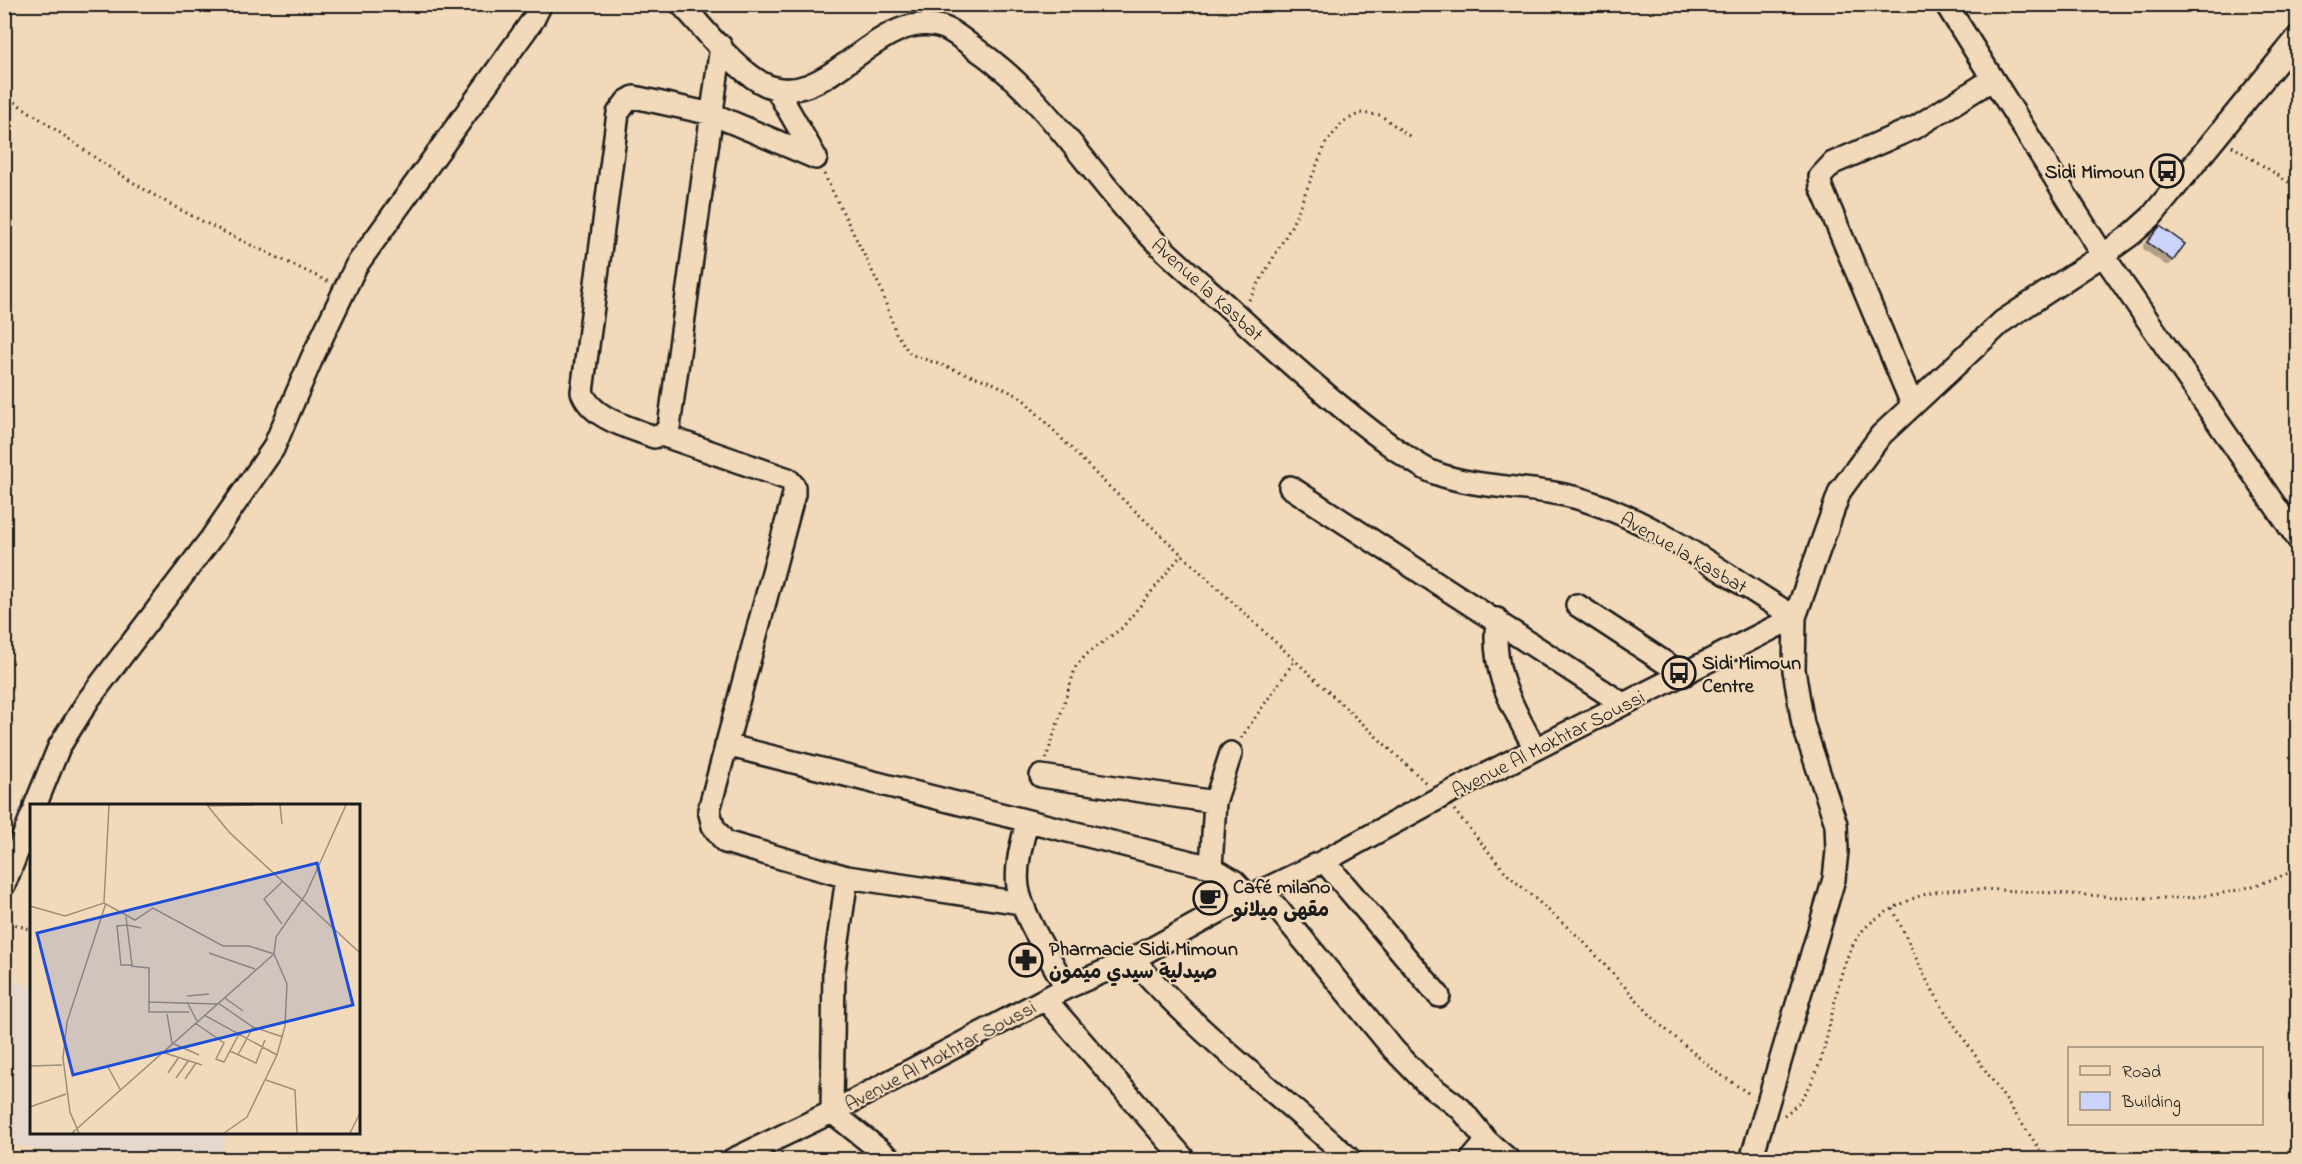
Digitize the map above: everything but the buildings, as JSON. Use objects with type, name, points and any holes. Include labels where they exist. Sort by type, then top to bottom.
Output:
[{"type":"street","points":[[36,804],[58,747],[89,699],[212,537],[273,449],[356,266],[394,209],[533,20],[541,4]]},
{"type":"street","points":[[681,4],[736,64],[777,90],[816,158]]},
{"type":"street","points":[[1946,4],[2103,255],[2298,539]]},
{"type":"street","name":"Avenue la Kasbat","points":[[777,90],[794,90],[818,81],[859,53],[908,26],[928,24],[948,29],[984,54],[1022,87],[1149,235],[1317,386],[1390,445],[1431,472],[1471,482],[1553,492],[1613,510],[1681,546],[1795,617]]},
{"type":"street","points":[[1751,1160],[1834,879],[1838,851],[1833,812],[1803,724],[1794,670],[1795,617],[1840,491],[1881,435],[1912,404],[2023,306],[2103,255],[2151,217],[2298,37]]},
{"type":"street","points":[[663,435],[669,427],[721,46]]},
{"type":"street","points":[[1912,404],[1821,187],[1820,177],[1833,164],[1916,127],[1993,79]]},
{"type":"street","points":[[816,158],[712,114],[634,97],[627,101],[618,113],[582,392],[586,405],[595,412],[654,437],[663,435],[788,479],[794,486],[791,506],[710,810],[713,826],[725,842],[847,877],[1022,903]]},
{"type":"street","points":[[1290,487],[1497,619],[1623,704]]},
{"type":"street","points":[[1577,605],[1684,675]]},
{"type":"street","name":"Avenue Al Mokhtar Soussi","points":[[732,1160],[832,1112],[1066,988],[1133,959],[1324,861],[1441,796],[1795,617]]},
{"type":"street","points":[[1497,619],[1495,650],[1503,687],[1535,749]]},
{"type":"street","points":[[726,745],[1211,867],[1257,894],[1394,1050],[1425,1082],[1461,1109],[1487,1141],[1509,1160]]},
{"type":"street","points":[[1211,867],[1215,802],[1231,753]]},
{"type":"street","points":[[1041,776],[1215,802]]},
{"type":"street","points":[[4,885],[30,820]]},
{"type":"street","points":[[1027,822],[1018,864],[1018,886],[1022,903],[1066,988]]},
{"type":"street","points":[[1324,861],[1439,996]]},
{"type":"street","points":[[847,877],[834,970],[832,1112],[892,1160]]},
{"type":"street","points":[[1133,959],[1164,994],[1205,1034],[1352,1160]]},
{"type":"street","points":[[1046,999],[1185,1160]]},
{"type":"street","points":[[1471,1160],[1487,1141]]},
{"type":"path","points":[[4,96],[49,123],[125,178],[189,215],[345,289]]},
{"type":"path","points":[[1239,318],[1292,225],[1326,143],[1343,122],[1360,113],[1380,115],[1412,138]]},
{"type":"path","points":[[2219,135],[2243,155],[2298,188]]},
{"type":"path","points":[[816,158],[880,287],[896,333],[910,354],[993,382],[1022,398],[1101,479],[1441,796],[1476,834],[1507,874],[1581,939],[1657,1022],[1715,1071],[1768,1106]]},
{"type":"path","points":[[1041,776],[1076,666],[1087,654],[1102,646],[1122,628],[1182,554]]},
{"type":"path","points":[[1231,753],[1295,660]]},
{"type":"path","points":[[1762,1128],[1801,1102],[1808,1091],[1816,1073],[1843,970],[1859,935],[1871,922],[1917,897],[1947,890],[1985,889],[2136,897],[2212,895],[2249,888],[2298,869]]},
{"type":"path","points":[[1893,909],[1924,975],[1944,1010],[2047,1160]]},
{"type":"path","points":[[4,921],[30,929]]},
{"type":"shaded area","points":[[5,979],[30,986],[30,1134],[228,1134],[218,1159],[91,1159],[5,1143]]},
{"type":"place","name":"Sidi Mimoun","points":[[2167,171]]},
{"type":"place","name":"Sidi Mimoun Centre","points":[[1679,673]]},
{"type":"place","name":"Café milano مقهى ميلانو","points":[[1210,898]]},
{"type":"place","name":"Pharmacie Sidi Mimoun صيدلية سيدي ميمون","points":[[1026,960]]}]
